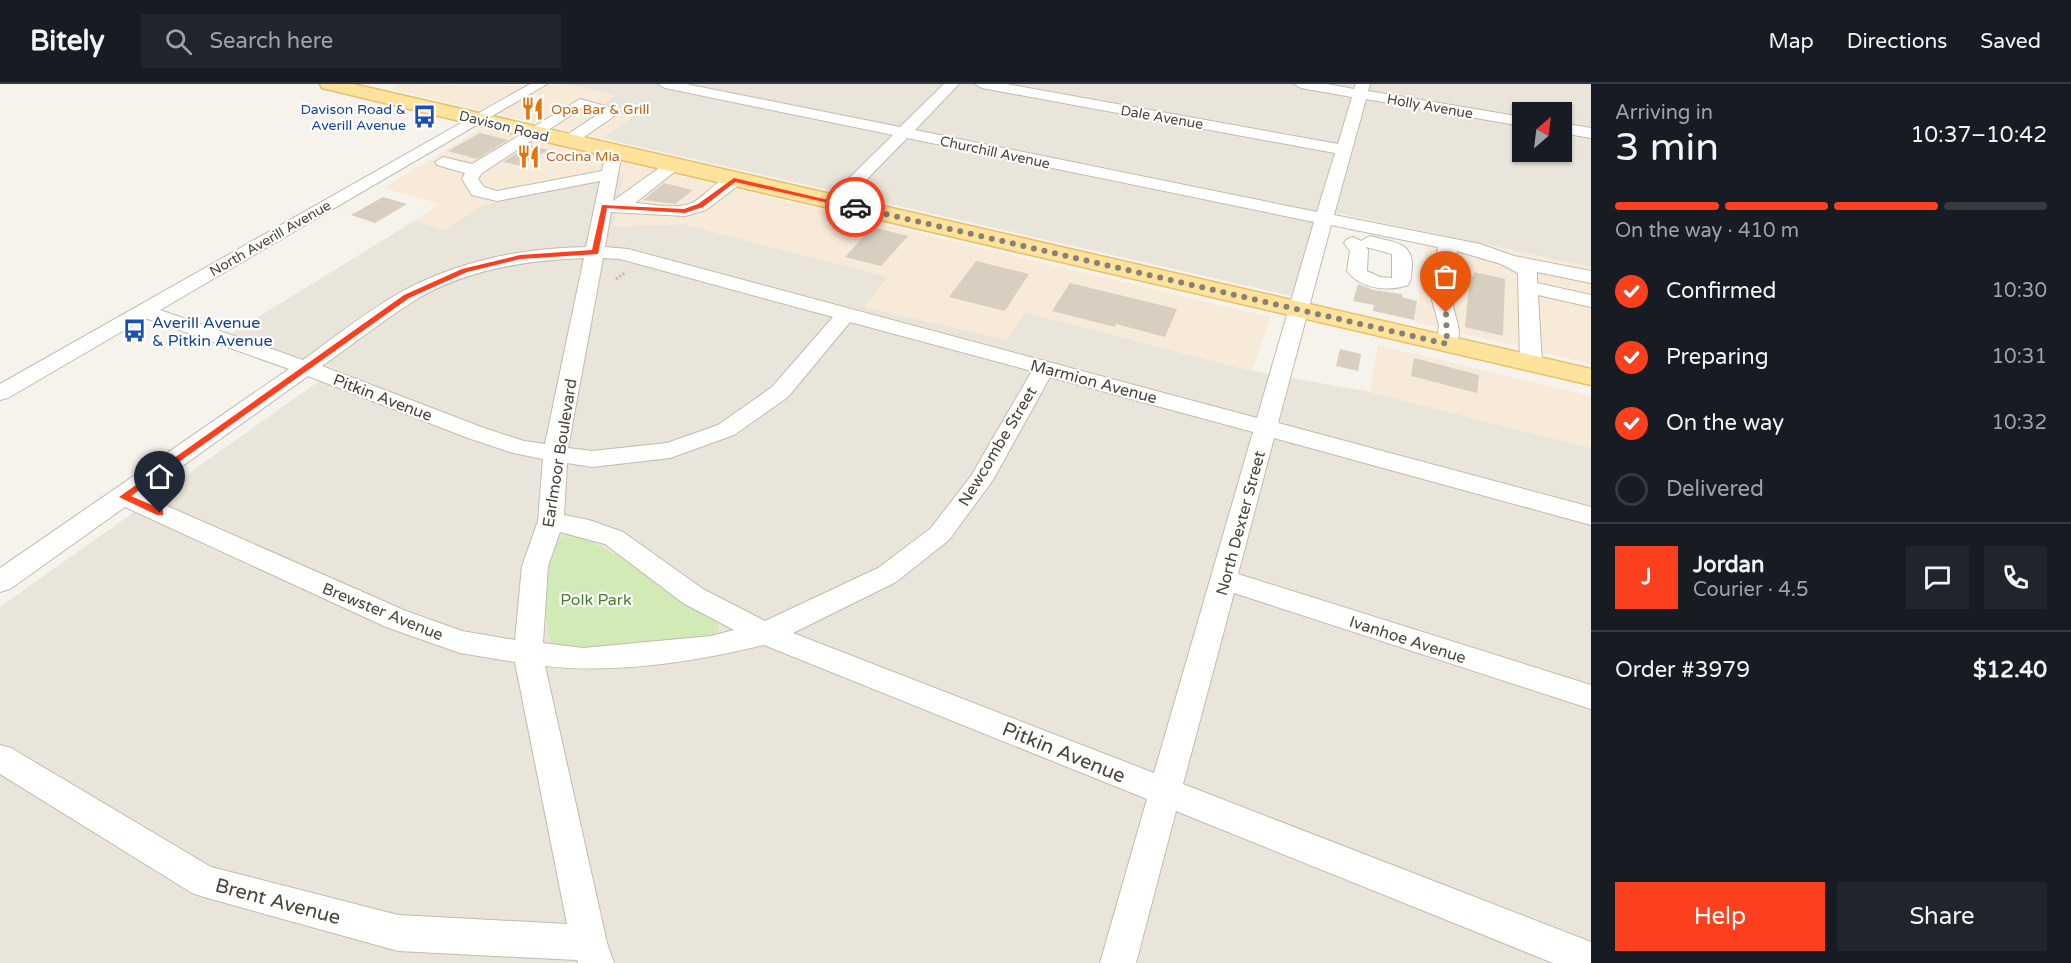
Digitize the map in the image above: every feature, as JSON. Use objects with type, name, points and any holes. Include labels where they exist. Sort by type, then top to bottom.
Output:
[{"type":"main road","name":"Davison Road","points":[[330,84],[568,141],[612,163],[672,166],[1591,377]]},
{"type":"street","name":"Churchill Avenue","points":[[665,84],[903,134],[1322,228]]},
{"type":"street","points":[[835,202],[952,84]]},
{"type":"street","name":"Dale Avenue","points":[[982,84],[1343,150]]},
{"type":"street","name":"Holly Avenue","points":[[1301,84],[1361,89],[1512,119]]},
{"type":"street","name":"North Averill Avenue","points":[[1,392],[534,87]]},
{"type":"street","points":[[534,87],[556,97],[612,112],[568,141]]},
{"type":"street","name":"North Dexter Street","points":[[1118,963],[1361,89]]},
{"type":"street","points":[[580,103],[475,170],[470,179],[478,191],[497,196],[612,163]]},
{"type":"street","points":[[1572,130],[1591,133]]},
{"type":"street","points":[[443,162],[475,170]]},
{"type":"street","name":"Earlmoor Boulevard","points":[[592,953],[528,653],[535,566],[551,520],[555,455],[595,252],[611,207],[612,163]]},
{"type":"street","points":[[611,207],[672,166]]},
{"type":"street","points":[[611,207],[685,211],[700,206],[734,180]]},
{"type":"street","points":[[1322,228],[1353,243]]},
{"type":"street","points":[[1322,228],[1448,244],[1508,260],[1591,277]]},
{"type":"street","points":[[1447,344],[1449,325],[1442,300],[1448,244]]},
{"type":"street","name":"Marmion Avenue","points":[[0,582],[407,297],[464,271],[520,257],[595,252],[621,253],[1591,516]]},
{"type":"street","points":[[1508,260],[1527,271],[1530,287],[1531,363]]},
{"type":"street","points":[[1530,287],[1591,301]]},
{"type":"street","name":"Pitkin Avenue","points":[[143,311],[304,367],[521,448],[591,459],[670,450],[726,430],[780,392],[846,314]]},
{"type":"street","name":"Newcombe Street","points":[[765,634],[887,575],[940,534],[981,480],[1045,367]]},
{"type":"street","name":"Brewster Avenue","points":[[124,497],[396,619],[460,642],[583,659],[711,647],[765,634]]},
{"type":"street","name":"Pitkin Avenue","points":[[551,520],[614,538],[632,554],[693,596],[765,634],[1591,960]]},
{"type":"street","name":"Ivanhoe Avenue","points":[[1225,580],[1591,697]]},
{"type":"street","name":"Brent Avenue","points":[[0,758],[204,881],[398,933],[592,953]]},
{"type":"shaded area","points":[[399,84],[515,86],[567,84],[616,95],[599,106],[637,114],[601,138],[390,89]]},
{"type":"shaded area","points":[[567,84],[1591,84],[1591,267],[1318,209],[1292,296],[601,138],[636,115],[599,106],[615,95]]},
{"type":"shaded area","points":[[481,128],[1270,317],[1252,371],[1026,312],[1006,340],[864,307],[888,277],[683,224],[613,226],[624,173],[483,205],[444,230],[414,221],[440,204],[384,188]]},
{"type":"shaded area","points":[[625,172],[613,226],[683,224],[889,277],[865,306],[1025,312],[1252,371],[1370,392],[1591,448],[1591,963],[0,963],[0,607],[336,369],[229,335],[414,221],[444,230],[483,205]]},
{"type":"shaded area","points":[[1428,233],[1591,267],[1591,364],[1415,322]]},
{"type":"shaded area","points":[[1378,345],[1591,396],[1591,448],[1370,392]]},
{"type":"green space","name":"Polk Park","points":[[565,535],[582,536],[620,557],[719,625],[717,633],[705,638],[611,648],[552,647],[547,622],[547,581],[554,542]]},
{"type":"building","points":[[480,133],[508,140],[477,159],[448,151]]},
{"type":"building","name":"Cocina Mia","points":[[529,145],[548,150],[521,166],[503,162]]},
{"type":"building","points":[[664,183],[693,190],[675,204],[643,200]]},
{"type":"building","points":[[383,197],[407,204],[375,223],[351,215]]},
{"type":"building","points":[[872,227],[908,236],[881,266],[845,257]]},
{"type":"building","points":[[976,261],[1029,274],[1005,311],[949,297]]},
{"type":"building","points":[[1474,272],[1505,279],[1503,336],[1465,327],[1470,275],[1474,276]]},
{"type":"building","points":[[1070,283],[1177,309],[1165,337],[1052,311]]},
{"type":"building","points":[[1358,284],[1374,290],[1402,294],[1402,297],[1417,301],[1414,320],[1373,311],[1374,305],[1353,301]]},
{"type":"building","points":[[1340,349],[1361,354],[1358,371],[1336,366]]},
{"type":"building","points":[[1414,358],[1479,375],[1477,393],[1411,376]]},
{"type":"way so far","points":[[855,207],[1447,344],[1449,325],[1446,313]]},
{"type":"place","name":"Opa Bar & Grill","points":[[533,109]]},
{"type":"place","name":"Davison Road & Averill Avenue","points":[[424,117]]},
{"type":"place","name":"Cocina Mia","points":[[528,156]]},
{"type":"place","name":"Averill Avenue & Pitkin Avenue","points":[[134,331]]},
{"type":"route","points":[[160,513],[124,497],[304,367],[407,297],[464,271],[520,257],[595,252],[604,206],[685,211],[700,206],[734,180],[855,207]]}]
